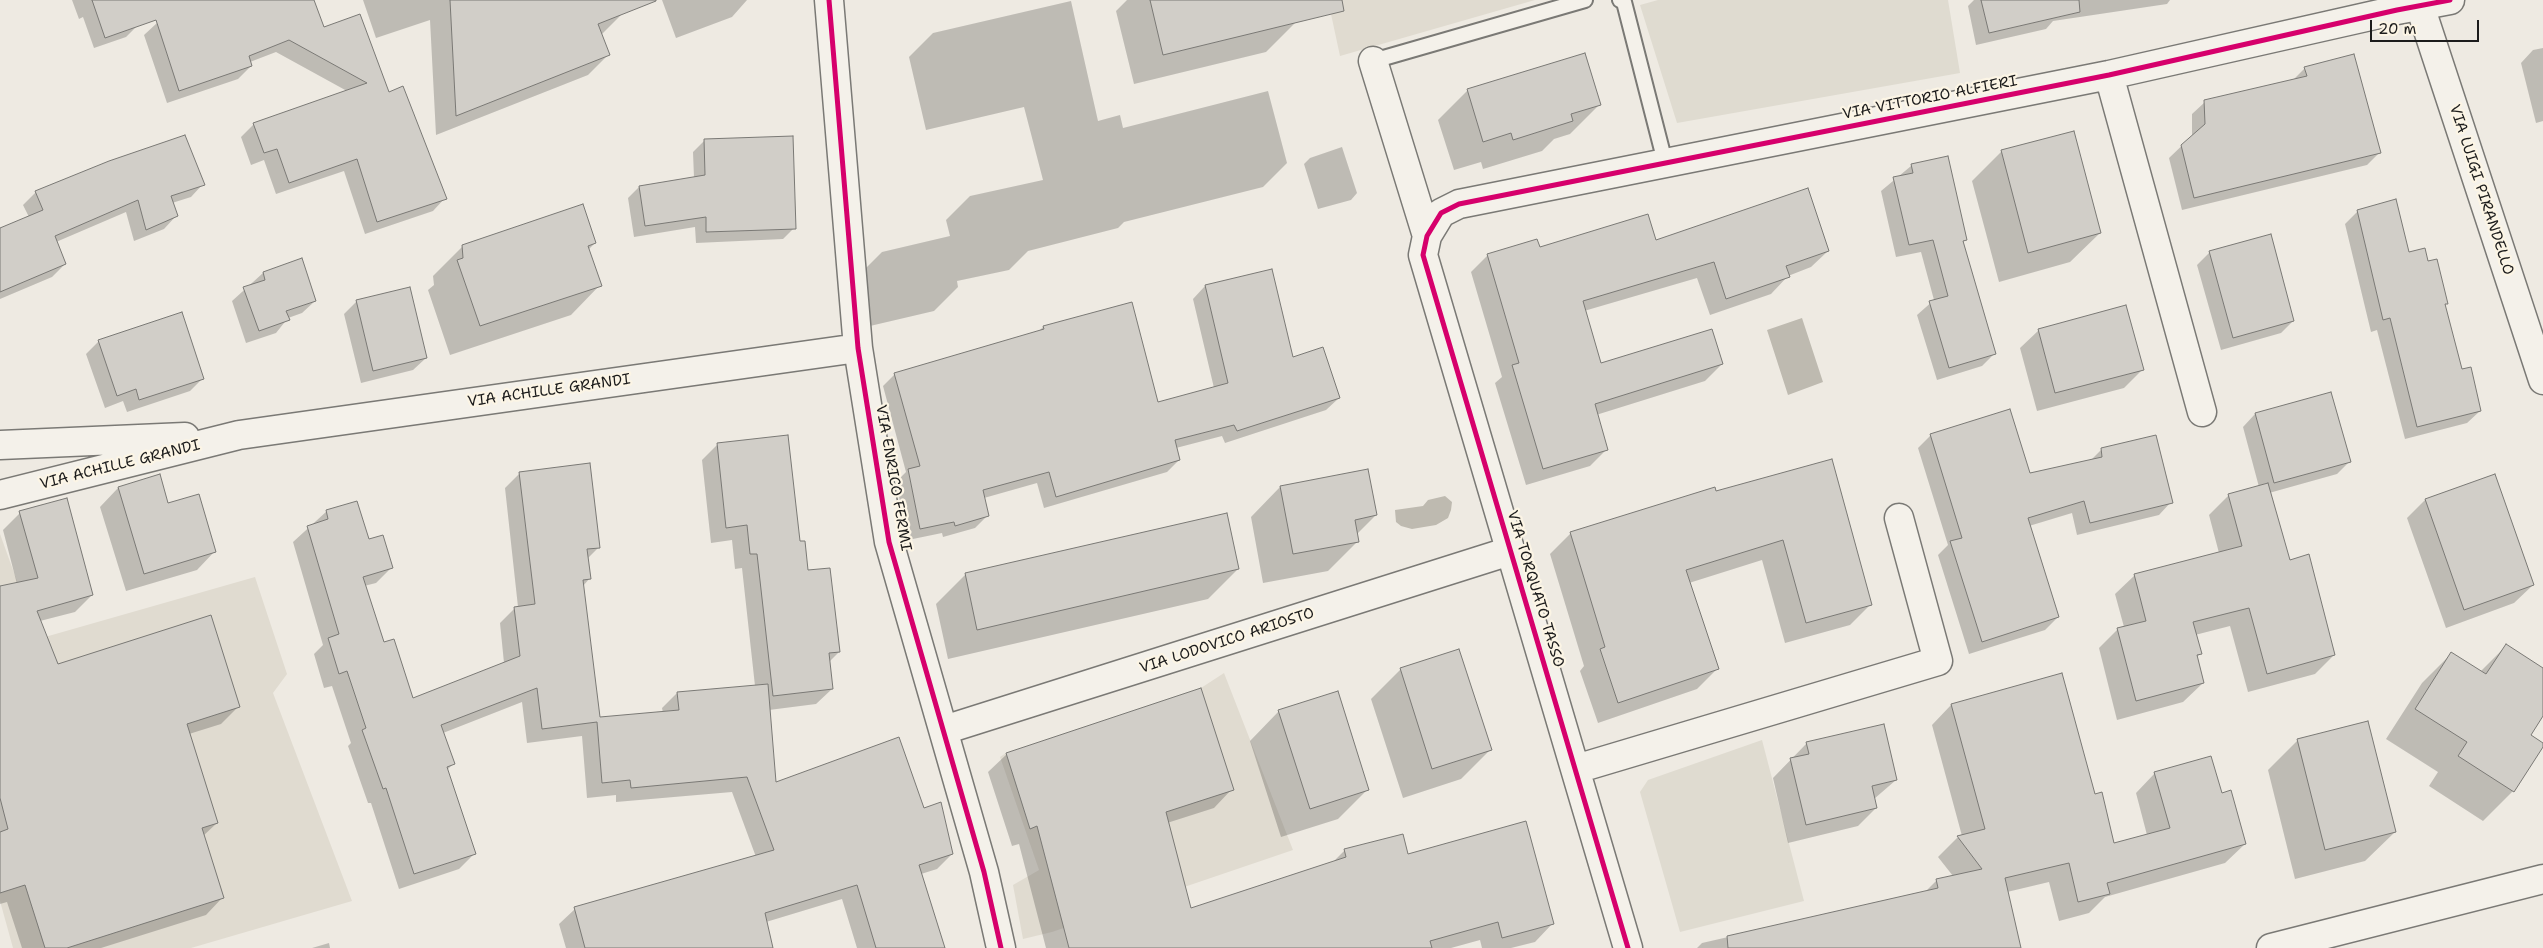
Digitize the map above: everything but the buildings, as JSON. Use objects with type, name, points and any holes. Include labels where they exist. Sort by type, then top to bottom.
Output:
[{"type":"street","name":"VIA ENRICO FERMI","points":[[829,0],[858,348],[889,542],[984,872],[1001,948]]},
{"type":"street","name":"VIA VITTORIO ALFIERI","points":[[1427,236],[1441,213],[1459,204],[2110,76],[2419,3],[2450,0]]},
{"type":"street","name":"VIA LUIGI PIRANDELLO","points":[[2419,3],[2543,380]]},
{"type":"street","points":[[1373,61],[1427,236]]},
{"type":"street","points":[[2110,76],[2202,412]]},
{"type":"street","name":"VIA TORQUATO TASSO","points":[[1427,236],[1423,255],[1628,948]]},
{"type":"street","name":"VIA ACHILLE GRANDI","points":[[0,446],[239,435],[858,348]]},
{"type":"street","name":"VIA ACHILLE GRANDI","points":[[0,495],[239,435]]},
{"type":"street","points":[[1576,769],[1938,661],[1899,518]]},
{"type":"street","name":"VIA LODOVICO ARIOSTO","points":[[944,730],[1510,551]]},
{"type":"street","points":[[2271,948],[2543,879]]},
{"type":"lane","points":[[1373,61],[1585,0]]},
{"type":"lane","points":[[1620,0],[1624,2],[1666,162]]},
{"type":"shaded area","points":[[1328,0],[1535,0],[1340,56]]},
{"type":"shaded area","points":[[1658,0],[1948,0],[1960,73],[1677,123],[1640,5]]},
{"type":"shaded area","points":[[1802,318],[1823,382],[1788,395],[1767,330]]},
{"type":"shaded area","points":[[1445,496],[1452,502],[1451,510],[1448,518],[1436,525],[1412,529],[1401,526],[1396,522],[1395,510],[1423,506],[1428,500]]},
{"type":"shaded area","points":[[0,534],[38,639],[255,577],[287,674],[273,693],[352,901],[191,948],[13,948],[0,901],[0,832],[8,829],[0,798]]},
{"type":"shaded area","points":[[1224,673],[1293,850],[1052,932],[1023,939],[1013,885],[1039,870],[1000,757],[1006,753],[1201,688]]},
{"type":"shaded area","points":[[1762,740],[1804,901],[1680,932],[1640,792],[1648,780]]},
{"type":"cycle path","points":[[829,0],[858,348],[889,542],[984,872],[1001,948]]},
{"type":"cycle path","points":[[1628,948],[1423,255],[1427,236],[1441,213],[1459,204],[2109,75],[2397,10],[2450,0]]}]
